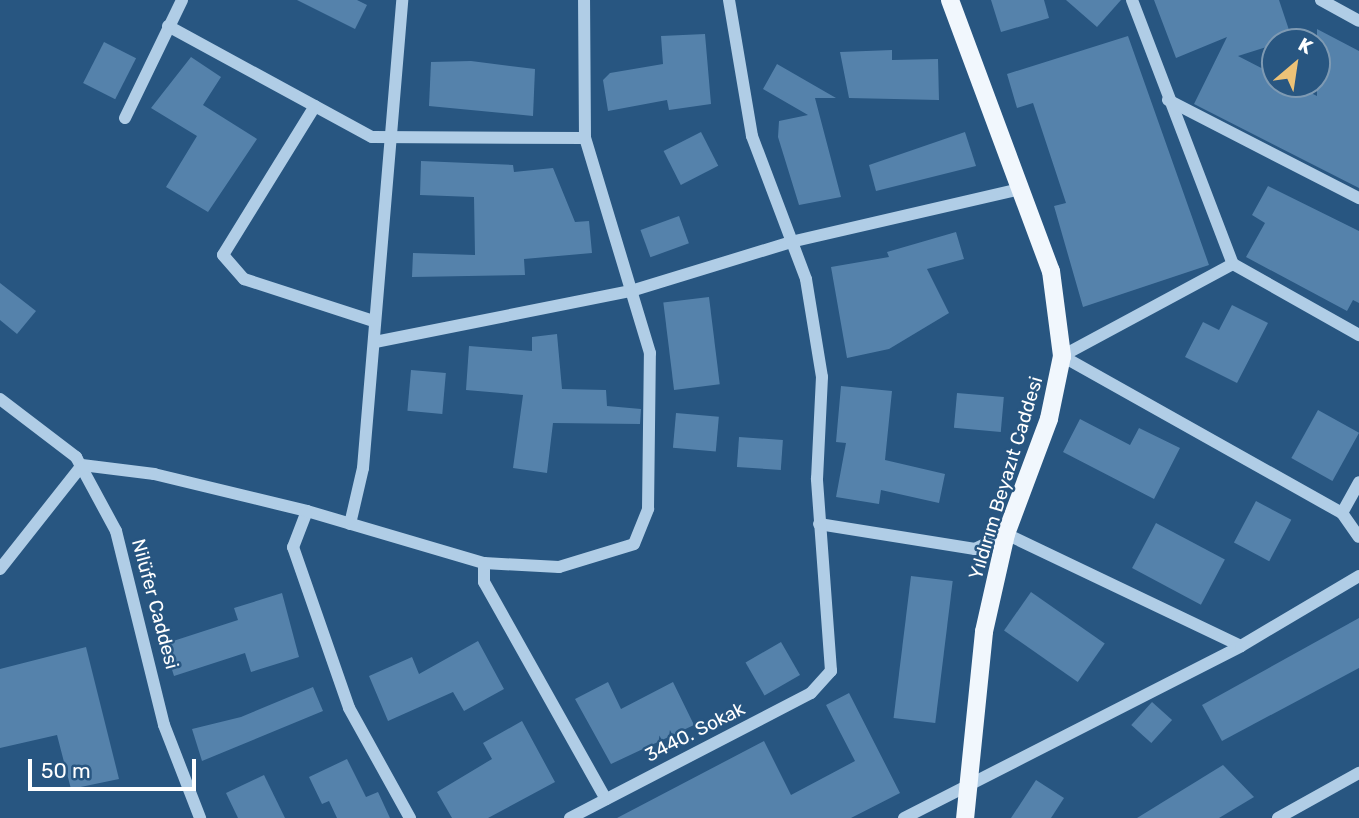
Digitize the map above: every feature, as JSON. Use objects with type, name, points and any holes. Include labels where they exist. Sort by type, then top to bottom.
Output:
[{"type":"main road","name":"Yıldırım Beyazıt Caddesi","points":[[950,0],[1051,271],[1062,356],[1049,419],[1006,534],[984,632],[964,792],[965,818]]},
{"type":"street","points":[[125,118],[181,0]]},
{"type":"street","points":[[350,524],[375,342],[373,321],[402,0]]},
{"type":"street","points":[[0,569],[82,466],[154,474],[307,511],[484,564],[559,567],[634,544],[648,509],[650,353],[585,138],[584,0]]},
{"type":"street","points":[[729,0],[752,135],[796,241],[822,377],[819,524],[975,549],[1006,534],[1241,646]]},
{"type":"street","points":[[1132,0],[1168,100],[1233,264],[1359,335]]},
{"type":"street","points":[[1321,0],[1359,21]]},
{"type":"street","points":[[168,26],[372,137],[585,138]]},
{"type":"street","points":[[1168,100],[1359,198]]},
{"type":"street","points":[[315,106],[223,255],[244,279],[373,321]]},
{"type":"street","points":[[375,342],[631,291],[796,241],[1020,189]]},
{"type":"street","points":[[1062,356],[1233,264]]},
{"type":"street","points":[[1062,356],[1342,513],[1359,537]]},
{"type":"street","name":"Nilüfer Caddesi","points":[[0,399],[62,443],[82,466],[130,572],[164,725],[200,818]]},
{"type":"street","points":[[1342,513],[1359,482]]},
{"type":"street","points":[[307,511],[293,547],[349,708],[410,818]]},
{"type":"street","name":"3440. Sokak","points":[[570,818],[811,693],[831,671],[819,524]]},
{"type":"street","points":[[484,564],[484,582],[606,799]]},
{"type":"street","points":[[904,818],[964,792],[1241,646],[1359,576]]},
{"type":"street","points":[[1278,818],[1359,774]]},
{"type":"building","points":[[297,0],[357,0],[367,5],[355,29]]},
{"type":"building","points":[[991,0],[1044,0],[1049,18],[1001,32]]},
{"type":"building","points":[[1066,0],[1121,0],[1097,27]]},
{"type":"building","points":[[1154,0],[1279,0],[1288,28],[1261,28],[1261,49],[1238,56],[1261,68],[1261,98],[1331,98],[1331,36],[1359,51],[1359,188],[1194,104],[1227,37],[1176,58]]},
{"type":"building","points":[[705,34],[711,104],[669,110],[667,100],[608,111],[603,80],[610,73],[663,64],[661,36]]},
{"type":"building","points":[[1128,36],[1209,265],[1083,307],[1054,206],[1066,203],[1033,103],[1017,108],[1007,74]]},
{"type":"building","points":[[104,42],[136,58],[115,99],[83,83]]},
{"type":"building","points":[[892,50],[892,60],[938,59],[939,100],[849,98],[840,52]]},
{"type":"building","points":[[191,57],[221,77],[203,105],[257,139],[208,212],[166,187],[197,136],[151,108]]},
{"type":"building","points":[[471,61],[535,69],[533,116],[429,106],[431,62]]},
{"type":"building","points":[[777,64],[836,98],[815,98],[841,197],[799,205],[778,137],[779,121],[808,115],[763,89]]},
{"type":"building","points":[[701,132],[718,166],[681,185],[664,151]]},
{"type":"building","points":[[965,132],[976,166],[876,191],[869,165]]},
{"type":"building","points":[[421,161],[513,165],[514,172],[553,168],[575,222],[589,221],[592,253],[524,259],[525,275],[412,277],[413,253],[475,255],[474,197],[420,195]]},
{"type":"building","points":[[1268,186],[1359,231],[1359,303],[1353,300],[1347,311],[1246,257],[1265,223],[1252,215]]},
{"type":"building","points":[[679,216],[689,243],[650,257],[640,230]]},
{"type":"building","points":[[956,232],[964,259],[927,269],[949,313],[889,349],[847,358],[831,267],[889,257],[887,252]]},
{"type":"building","points":[[0,283],[36,311],[17,334],[0,320]]},
{"type":"building","points":[[709,297],[720,384],[674,390],[663,303]]},
{"type":"building","points":[[1232,305],[1268,323],[1237,383],[1185,357],[1203,322],[1219,330]]},
{"type":"building","points":[[557,334],[562,389],[606,390],[607,406],[641,409],[640,424],[553,423],[547,473],[513,468],[523,395],[466,390],[469,346],[532,351],[532,337]]},
{"type":"building","points":[[411,370],[446,373],[442,414],[407,411]]},
{"type":"building","points":[[841,386],[892,391],[885,460],[945,474],[939,503],[881,490],[879,504],[836,497],[846,443],[836,442]]},
{"type":"building","points":[[957,393],[1004,397],[1001,432],[954,428]]},
{"type":"building","points":[[1318,410],[1359,433],[1332,481],[1291,458]]},
{"type":"building","points":[[676,413],[719,417],[716,452],[673,448]]},
{"type":"building","points":[[1080,419],[1130,445],[1139,428],[1180,448],[1154,499],[1063,452]]},
{"type":"building","points":[[739,437],[783,440],[781,470],[737,467]]},
{"type":"building","points":[[1256,501],[1291,520],[1269,561],[1234,542]]},
{"type":"building","points":[[1156,523],[1225,560],[1201,605],[1132,568]]},
{"type":"building","points":[[911,576],[953,581],[935,723],[894,718]]},
{"type":"building","points":[[1031,592],[1105,644],[1078,682],[1004,631]]},
{"type":"building","points":[[282,593],[299,657],[251,672],[245,653],[174,676],[164,644],[238,620],[234,608]]},
{"type":"building","points":[[1359,618],[1359,668],[1222,741],[1202,705]]},
{"type":"building","points":[[478,641],[504,689],[464,711],[453,692],[388,721],[369,676],[412,657],[419,674]]},
{"type":"building","points":[[781,642],[800,675],[764,695],[745,662]]},
{"type":"building","points":[[86,647],[119,779],[71,789],[57,735],[0,748],[0,669]]},
{"type":"building","points":[[608,682],[621,709],[673,682],[694,725],[611,764],[575,699]]},
{"type":"building","points":[[313,687],[323,711],[202,761],[192,729],[241,717]]},
{"type":"building","points":[[849,693],[900,793],[851,818],[617,818],[764,741],[791,795],[855,761],[826,705]]},
{"type":"building","points":[[1152,702],[1172,720],[1151,743],[1131,725]]},
{"type":"building","points":[[522,721],[555,782],[488,818],[452,818],[437,792],[492,759],[483,743]]},
{"type":"building","points":[[347,759],[366,797],[378,792],[390,818],[337,818],[329,801],[322,804],[309,777]]},
{"type":"building","points":[[1223,765],[1254,797],[1219,818],[1137,818]]},
{"type":"building","points":[[264,775],[285,818],[238,818],[226,793]]},
{"type":"building","points":[[1036,780],[1064,798],[1051,818],[1011,818]]}]
